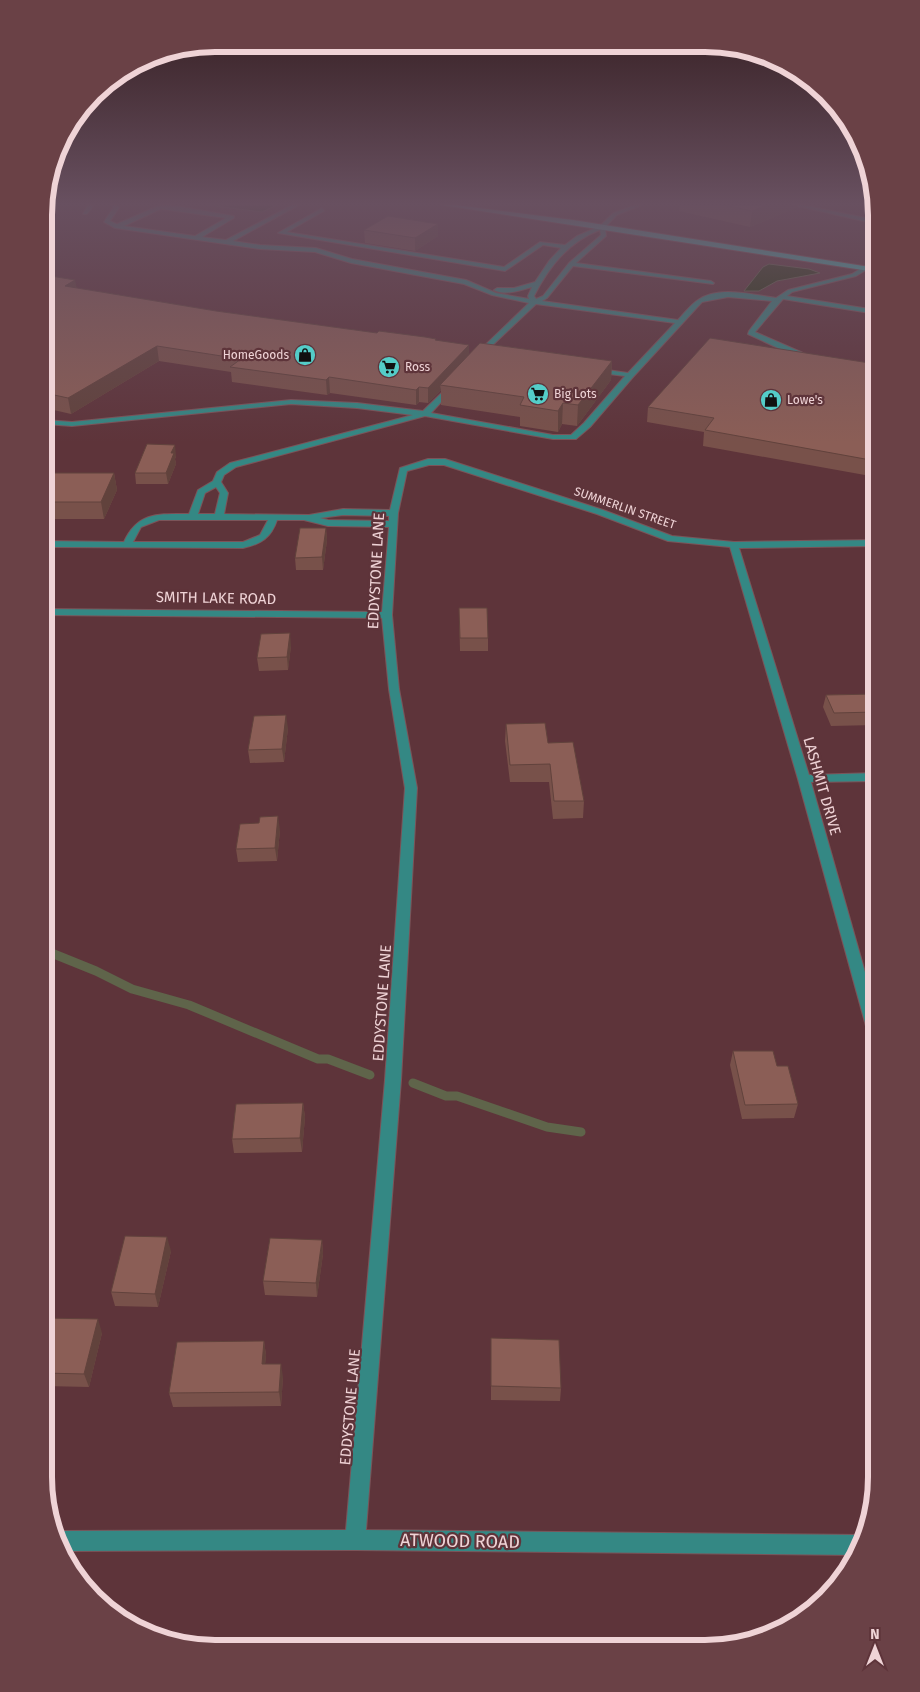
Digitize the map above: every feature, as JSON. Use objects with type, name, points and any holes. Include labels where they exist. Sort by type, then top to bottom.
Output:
[{"type":"street","points":[[470,284],[494,294],[534,302],[679,322]]},
{"type":"street","points":[[484,290],[514,290],[536,284]]},
{"type":"street","points":[[534,302],[531,296],[536,284]]},
{"type":"street","points":[[474,356],[482,353],[534,302],[545,297],[555,284]]},
{"type":"street","points":[[810,358],[751,332],[779,298],[790,291],[820,284]]},
{"type":"street","points":[[52,423],[72,424],[100,422],[291,402],[314,402],[425,414],[553,437],[569,438],[587,425],[630,375],[700,301],[714,296],[746,296],[779,298],[868,311]]},
{"type":"street","points":[[482,353],[491,354]]},
{"type":"street","points":[[592,369],[630,375]]},
{"type":"street","points":[[194,517],[201,492],[217,482],[220,474],[233,465],[425,414],[457,380]]},
{"type":"street","name":"SUMMERLIN STREET","points":[[403,470],[428,462],[445,462],[591,509],[671,539],[734,545],[868,543]]},
{"type":"street","name":"EDDYSTONE LANE","points":[[355,1540],[393,1080],[411,788],[394,689],[388,615],[394,518],[403,470]]},
{"type":"street","points":[[217,482],[224,493],[219,517]]},
{"type":"street","points":[[127,545],[135,526],[144,520],[159,517],[307,518],[328,523],[394,518]]},
{"type":"street","points":[[52,544],[243,545],[255,543],[269,532],[273,517]]},
{"type":"street","name":"LASHMIT DRIVE","points":[[734,545],[804,779],[867,1006]]},
{"type":"street","name":"SMITH LAKE ROAD","points":[[52,612],[388,615]]},
{"type":"street","points":[[804,779],[868,776]]},
{"type":"street","name":"ATWOOD ROAD","points":[[66,1541],[355,1540],[852,1546]]},
{"type":"shaded area","points":[[750,284],[772,284],[759,291],[744,291]]},
{"type":"building","points":[[52,284],[68,284],[65,286],[216,311],[377,333],[379,331],[425,337],[469,345],[428,388],[419,387],[416,390],[329,377],[326,380],[230,367],[241,359],[157,346],[68,398],[52,395]]},
{"type":"building","name":"Lowe's","points":[[710,338],[868,363],[868,460],[705,430],[714,418],[648,407]]},
{"type":"building","points":[[480,343],[612,361],[578,405],[563,403],[558,411],[520,405],[524,397],[440,385]]},
{"type":"building","points":[[147,444],[175,445],[166,473],[135,473]]},
{"type":"building","points":[[52,473],[114,473],[101,502],[52,502]]},
{"type":"building","points":[[300,528],[326,528],[322,557],[295,558]]},
{"type":"building","points":[[459,608],[487,608],[488,638],[460,638]]},
{"type":"building","points":[[290,633],[287,657],[257,658],[261,634]]},
{"type":"building","points":[[868,694],[868,712],[834,713],[826,695]]},
{"type":"building","points":[[286,715],[282,749],[248,750],[254,716]]},
{"type":"building","points":[[545,723],[548,743],[573,742],[584,801],[554,801],[550,764],[510,765],[506,724]]},
{"type":"building","points":[[278,816],[275,848],[236,849],[240,824],[259,823],[260,817]]},
{"type":"building","points":[[733,1051],[773,1051],[777,1066],[788,1066],[798,1104],[745,1105]]},
{"type":"building","points":[[303,1103],[300,1138],[232,1139],[236,1104]]},
{"type":"building","points":[[125,1236],[167,1237],[155,1294],[111,1292]]},
{"type":"building","points":[[270,1238],[322,1240],[316,1283],[263,1281]]},
{"type":"building","points":[[52,1318],[98,1319],[84,1374],[52,1373]]},
{"type":"building","points":[[491,1338],[559,1340],[561,1388],[491,1386]]},
{"type":"building","points":[[264,1341],[262,1364],[281,1364],[279,1392],[169,1393],[177,1342]]},
{"type":"waterway","points":[[52,953],[96,971],[132,989],[189,1005],[318,1059],[328,1059],[370,1075]]},
{"type":"waterway","points":[[413,1083],[446,1096],[457,1096],[547,1127],[581,1132]]},
{"type":"place","name":"HomeGoods","points":[[305,355]]},
{"type":"place","name":"Ross","points":[[389,367]]},
{"type":"place","name":"Big Lots","points":[[538,394]]},
{"type":"place","name":"Lowe's","points":[[771,400]]}]
